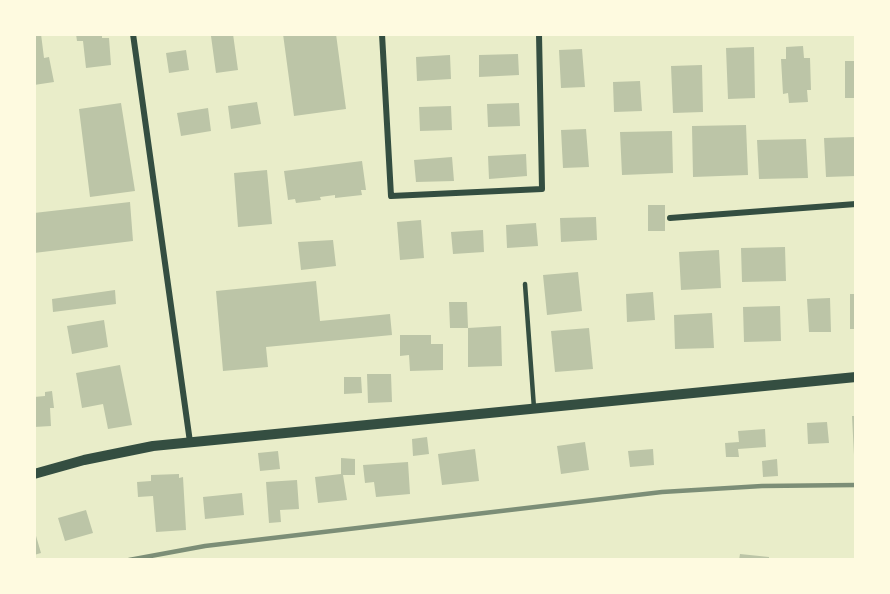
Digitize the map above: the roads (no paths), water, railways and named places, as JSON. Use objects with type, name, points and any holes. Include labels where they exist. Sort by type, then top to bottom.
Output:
[{"type":"street","points":[[133,34],[190,442]]},
{"type":"street","points":[[382,34],[391,196],[542,189],[539,34]]},
{"type":"street","points":[[670,218],[855,204]]},
{"type":"street","points":[[34,474],[84,459],[153,446],[855,377]]},
{"type":"lane","points":[[525,284],[534,408]]},
{"type":"railway","points":[[129,560],[205,546],[662,492],[762,486],[856,485]]}]
